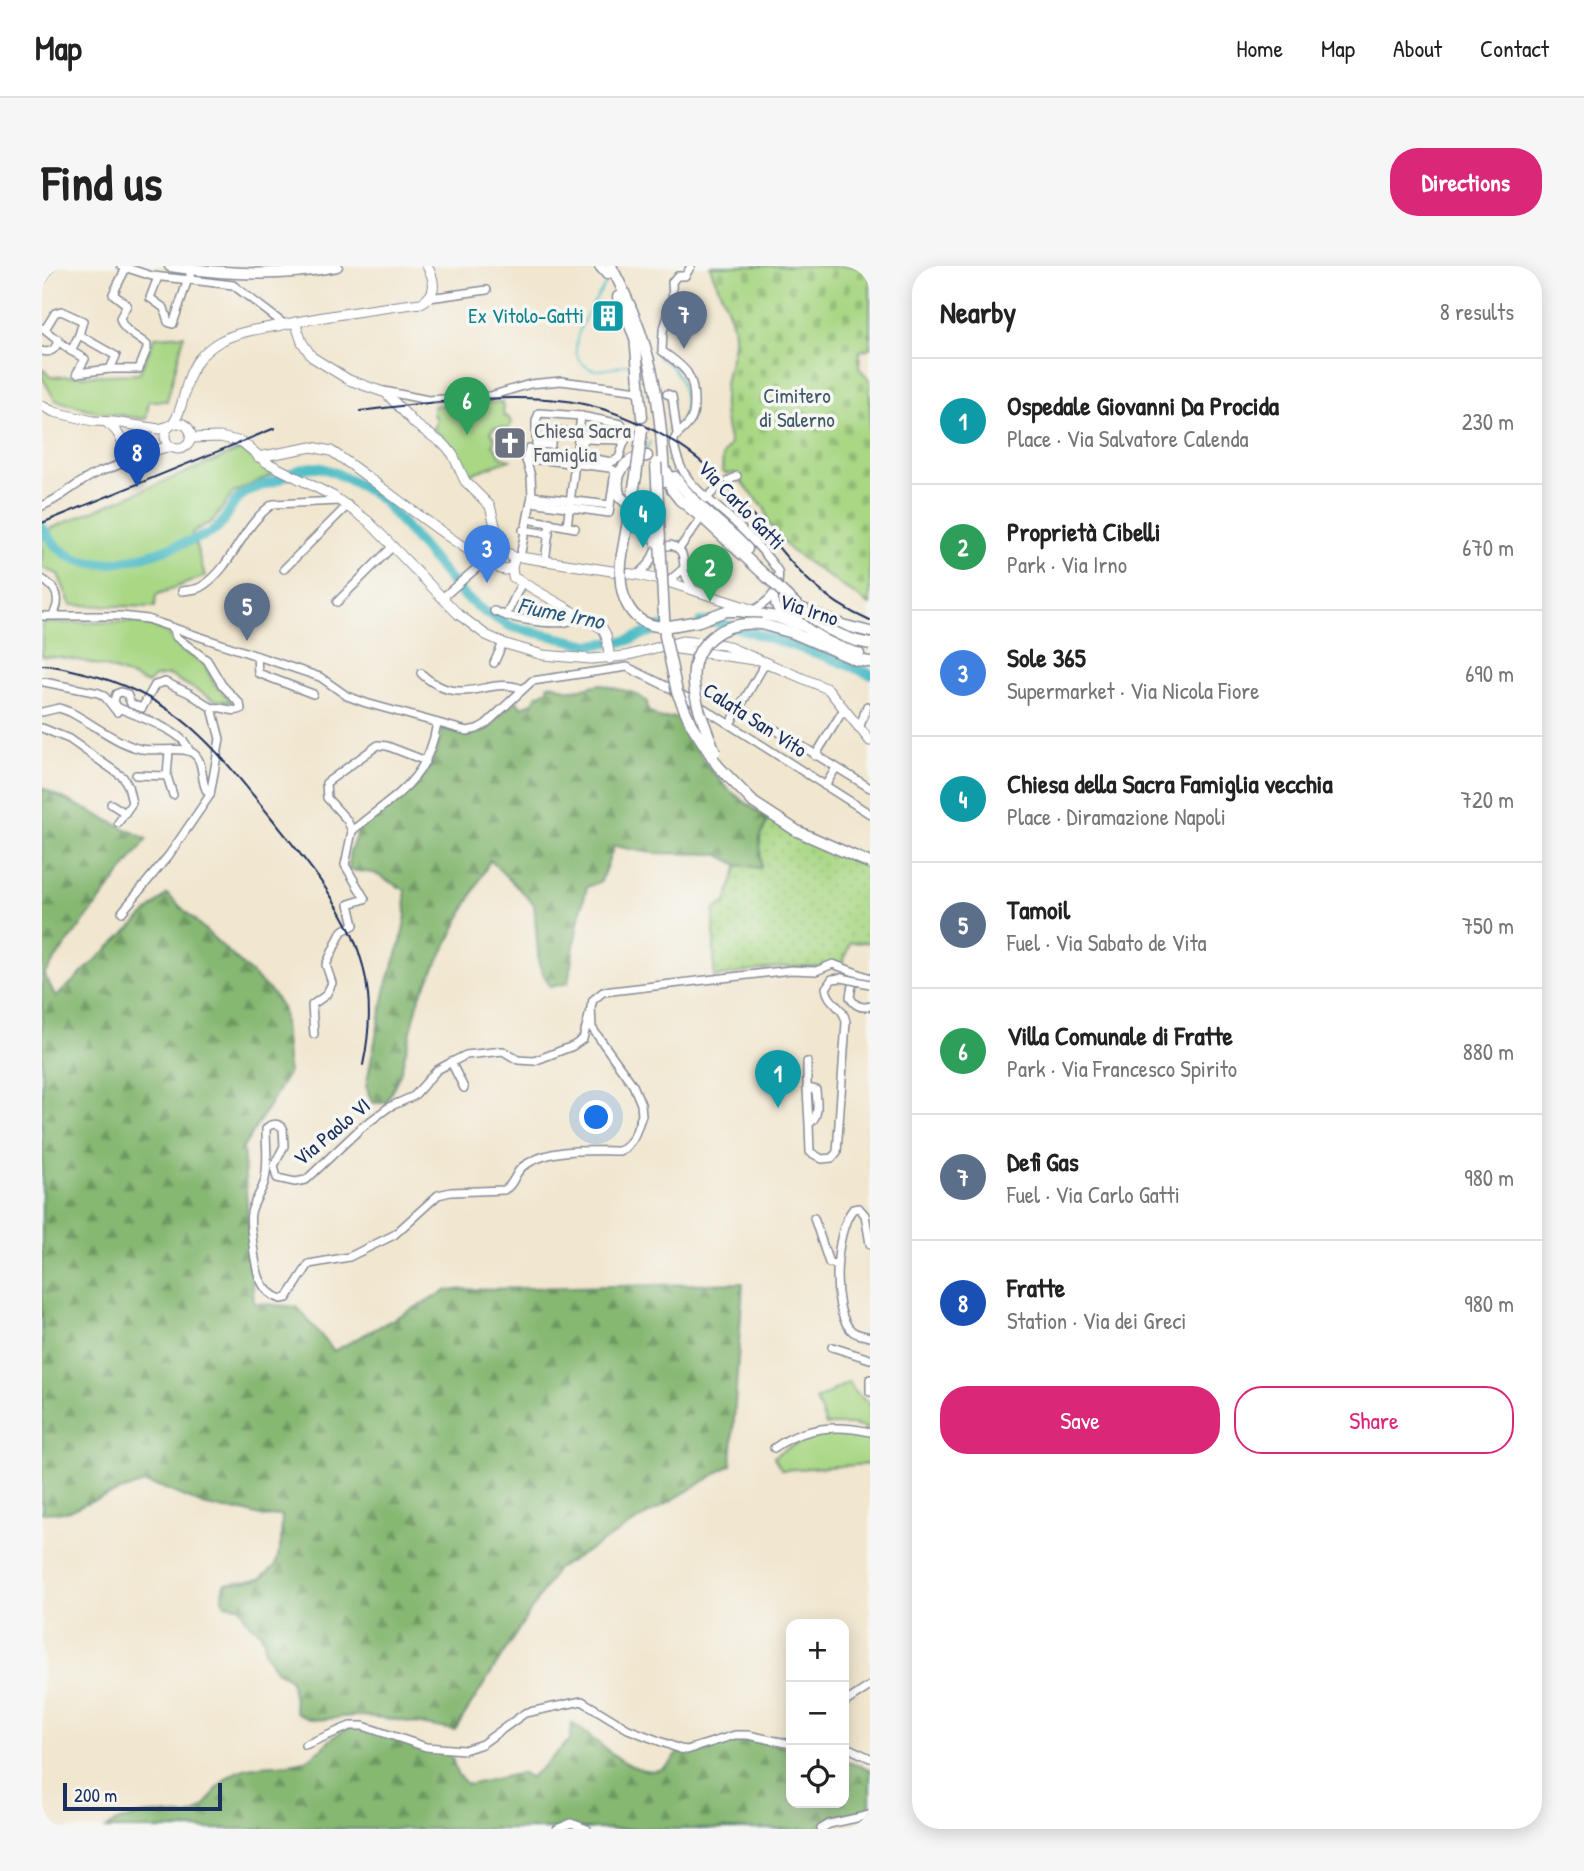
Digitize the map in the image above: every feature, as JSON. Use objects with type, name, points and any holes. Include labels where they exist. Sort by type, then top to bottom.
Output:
[{"type":"highway","points":[[170,266],[263,274],[337,266]]},
{"type":"highway","points":[[206,266],[255,270],[310,266]]},
{"type":"highway","points":[[605,268],[635,336],[647,377],[654,422],[652,459],[663,642]]},
{"type":"highway","points":[[605,268],[637,321],[649,357],[672,491],[800,608],[834,634],[870,645]]},
{"type":"highway","points":[[635,336],[642,416]]},
{"type":"highway","points":[[642,430],[620,568],[623,595],[640,620],[656,627],[699,621],[726,611],[778,616]]},
{"type":"highway","points":[[652,459],[631,460],[621,471],[617,483],[620,497],[646,519],[656,537],[663,642],[684,709],[709,754],[727,778],[754,803],[812,838],[870,863]]},
{"type":"highway","points":[[669,480],[730,531],[752,555],[767,577]]},
{"type":"highway","points":[[669,480],[672,634],[687,700],[699,726],[715,752],[741,783],[783,816],[870,856]]},
{"type":"highway","points":[[800,608],[870,634]]},
{"type":"highway","points":[[715,752],[696,695],[693,675],[695,663],[704,645],[720,630],[732,625],[761,624],[793,633],[856,660],[870,660]]},
{"type":"highway","points":[[808,629],[870,660]]},
{"type":"main road","points":[[172,447],[165,437],[180,408],[193,367],[206,352],[230,337],[284,324],[421,303],[429,298],[434,282],[426,266]]},
{"type":"main road","points":[[295,322],[306,349],[321,364],[349,380],[382,391],[397,402],[415,424],[435,436],[450,451],[465,481],[489,506],[500,554],[496,563],[500,569],[505,570],[515,561]]},
{"type":"main road","points":[[42,404],[62,413],[107,423],[162,429],[171,425],[184,425],[189,430],[190,438],[183,447],[161,448],[138,458],[130,456],[121,437],[107,423]]},
{"type":"main road","points":[[121,437],[125,428],[151,428]]},
{"type":"main road","points":[[190,438],[229,438],[242,442],[262,459],[344,503],[368,521],[470,624],[503,643],[543,655],[610,659],[663,642],[711,642],[734,648],[822,685],[833,694],[870,741]]},
{"type":"main road","points":[[262,459],[304,448],[319,447],[331,451],[428,520],[461,547],[486,560],[500,554],[510,554],[515,561]]},
{"type":"main road","points":[[515,561],[511,575],[603,629],[610,659]]},
{"type":"main road","name":"Via Irno","points":[[515,561],[545,562],[638,575],[778,616],[870,634]]},
{"type":"main road","name":"Via Irno","points":[[738,605],[757,608],[808,629],[870,645]]},
{"type":"street","points":[[42,280],[51,266]]},
{"type":"street","points":[[676,427],[688,425],[692,417],[693,387],[687,370],[662,351],[662,341],[673,302],[672,282],[677,276],[685,275],[691,266]]},
{"type":"street","points":[[71,351],[83,321],[61,311],[55,313],[44,325],[56,335],[58,341],[71,351],[85,359],[78,373],[139,369],[148,349],[146,343],[122,324],[120,318],[127,305],[113,294],[124,267],[158,277],[227,282],[284,324]]},
{"type":"street","points":[[158,277],[150,298],[164,308],[168,322],[173,324],[190,278]]},
{"type":"street","points":[[429,298],[487,290]]},
{"type":"street","points":[[79,335],[117,356],[110,369]]},
{"type":"street","points":[[42,351],[50,352],[58,341]]},
{"type":"street","points":[[382,391],[428,400],[490,396],[530,384],[561,381],[639,391]]},
{"type":"street","name":"Via Carlo Gatti","points":[[667,394],[672,396],[676,427],[675,447],[680,466],[706,499],[732,519],[774,565],[779,576],[774,593],[778,616]]},
{"type":"street","points":[[557,430],[559,414]]},
{"type":"street","points":[[581,416],[581,436],[582,452],[584,457],[617,461],[625,441],[627,433],[625,427],[609,421],[581,416],[559,414],[537,415],[536,444],[551,445],[552,430],[557,430],[581,436],[597,441],[606,438],[625,441]]},
{"type":"street","points":[[606,438],[609,421]]},
{"type":"street","points":[[528,519],[571,527],[570,504],[581,436]]},
{"type":"street","points":[[515,561],[531,499],[531,476],[526,460],[529,448]]},
{"type":"street","points":[[42,506],[54,502],[96,474],[123,463],[130,456]]},
{"type":"street","points":[[526,460],[614,469],[609,513],[531,499]]},
{"type":"street","points":[[706,499],[735,474]]},
{"type":"street","points":[[301,480],[319,492],[317,502]]},
{"type":"street","points":[[182,591],[201,587],[214,577],[241,537],[273,504],[344,503]]},
{"type":"street","points":[[284,569],[344,503]]},
{"type":"street","points":[[679,549],[702,521]]},
{"type":"street","points":[[545,562],[550,522]]},
{"type":"street","points":[[523,530],[549,534]]},
{"type":"street","points":[[638,575],[649,564],[660,546],[671,545],[679,549],[684,556],[684,568],[694,591]]},
{"type":"street","points":[[337,601],[393,547]]},
{"type":"street","points":[[442,598],[486,560]]},
{"type":"street","points":[[649,564],[654,579]]},
{"type":"street","points":[[668,582],[684,568]]},
{"type":"street","points":[[42,579],[51,585],[67,615]]},
{"type":"street","points":[[506,616],[522,582]]},
{"type":"street","points":[[757,608],[767,602],[774,593]]},
{"type":"street","points":[[53,615],[59,600]]},
{"type":"street","points":[[494,611],[506,616],[563,622],[583,616]]},
{"type":"street","points":[[42,616],[136,617],[320,677],[353,699],[467,731],[480,727],[522,689]]},
{"type":"street","points":[[173,628],[176,637],[207,660],[222,685],[240,704],[240,709],[236,712],[212,708],[189,692],[165,682],[155,685],[142,708],[131,704],[127,694],[121,692],[116,694],[114,701],[117,707],[174,733],[188,747],[200,753],[203,787],[210,795]]},
{"type":"street","points":[[494,663],[503,643]]},
{"type":"street","points":[[257,656],[258,673],[313,694]]},
{"type":"street","points":[[730,724],[766,662]]},
{"type":"street","name":"Calata San Vito","points":[[522,689],[536,679],[627,667],[730,724],[870,814]]},
{"type":"street","points":[[421,673],[425,678],[452,691],[461,692],[506,684],[522,689]]},
{"type":"street","points":[[44,682],[99,693],[115,711],[122,714],[128,712]]},
{"type":"street","points":[[859,729],[867,706]]},
{"type":"street","points":[[42,712],[59,708],[70,712],[135,748],[169,751],[188,747]]},
{"type":"street","points":[[122,912],[169,855],[210,795],[220,738],[212,708]]},
{"type":"street","points":[[740,708],[870,788]]},
{"type":"street","points":[[816,756],[844,709]]},
{"type":"street","points":[[352,831],[394,799],[417,776],[426,761],[440,724]]},
{"type":"street","points":[[42,728],[69,739],[122,777],[128,786],[132,803],[118,823]]},
{"type":"street","points":[[314,1034],[312,1005],[326,995],[332,983],[326,965],[342,931],[354,925],[349,904],[365,899],[345,865],[352,831],[327,798],[325,787],[329,780],[378,745],[426,761]]},
{"type":"street","points":[[169,751],[167,776],[173,795]]},
{"type":"street","points":[[825,786],[836,768]]},
{"type":"street","points":[[136,775],[167,776]]},
{"type":"street","points":[[111,804],[125,813]]},
{"type":"street","points":[[591,1006],[596,996],[609,990],[791,970],[816,971],[833,964],[870,981]]},
{"type":"street","points":[[807,1062],[807,1088],[813,1088],[816,1093],[817,1115],[809,1124],[810,1152],[822,1159],[832,1158],[837,1152],[846,1019],[842,1010],[827,996],[826,988],[832,979],[870,981]]},
{"type":"street","points":[[870,981],[859,981],[852,985],[850,993],[852,1001],[860,1007],[870,1006]]},
{"type":"street","name":"Via Paolo VI","points":[[591,1006],[592,1028],[629,1078],[641,1104],[642,1115],[638,1128],[625,1148],[619,1151],[561,1152],[523,1166],[510,1187],[504,1190],[438,1195],[394,1235],[349,1257],[309,1264],[286,1298],[281,1299],[269,1293],[261,1282],[256,1267],[250,1221],[252,1208],[264,1183],[268,1127],[276,1124],[282,1128],[284,1146],[274,1167],[276,1178],[306,1180],[361,1128],[389,1107],[414,1096],[438,1070],[451,1062],[466,1055],[503,1051],[525,1061],[534,1061],[560,1052],[583,1039],[591,1006]]},
{"type":"street","points":[[451,1062],[464,1088]]},
{"type":"street","points":[[870,1244],[863,1210],[853,1209],[838,1246],[841,1304],[848,1328],[855,1334],[870,1337]]},
{"type":"street","points":[[814,1218],[830,1263],[837,1265]]},
{"type":"street","points":[[832,1347],[870,1359]]},
{"type":"street","points":[[870,1379],[870,1392]]},
{"type":"street","points":[[774,1448],[790,1438],[820,1428],[836,1427],[870,1432]]},
{"type":"street","points":[[849,1700],[870,1686]]},
{"type":"street","points":[[305,1745],[351,1726],[363,1726],[426,1747],[473,1749],[525,1713],[575,1701],[590,1704],[628,1730],[680,1749],[687,1750],[735,1735],[786,1743]]},
{"type":"street","points":[[849,1748],[870,1758]]},
{"type":"street","points":[[821,1829],[829,1824],[870,1815]]},
{"type":"street","points":[[557,1829],[571,1823],[587,1829]]},
{"type":"green space","name":"Cimitero di Salerno","points":[[710,266],[870,266],[870,348],[860,351],[859,368],[870,380],[870,605],[790,550],[768,522],[765,509],[734,473],[726,474],[722,471],[723,455],[730,444],[724,400],[734,333]]},
{"type":"green space","points":[[184,335],[167,401],[149,401],[146,419],[99,412],[55,400],[42,377],[42,368],[50,377],[139,374],[155,337]]},
{"type":"green space","points":[[502,402],[504,416],[512,423],[507,430],[501,427],[493,428],[491,432],[495,438],[493,444],[501,456],[510,460],[473,473],[465,473],[452,450],[434,430],[437,418],[433,415],[433,406]]},
{"type":"green space","points":[[240,450],[277,472],[233,493],[213,521],[192,532],[205,576],[156,595],[155,607],[71,605],[58,574],[42,568],[42,532]]},
{"type":"green space","points":[[139,622],[165,631],[182,651],[204,663],[214,684],[233,703],[213,699],[169,675],[154,677],[148,684],[96,664],[42,656],[42,623]]},
{"type":"green space","points":[[553,684],[578,690],[601,684],[631,692],[647,702],[648,711],[661,719],[676,717],[688,728],[692,741],[709,768],[729,790],[768,819],[760,838],[761,868],[738,865],[717,854],[651,853],[614,846],[601,881],[587,887],[568,983],[550,987],[539,965],[534,904],[490,860],[420,996],[400,1074],[386,1103],[372,1103],[366,1086],[386,987],[401,942],[406,915],[405,890],[374,873],[349,870],[349,855],[359,827],[389,809],[417,785],[432,761],[443,728],[470,736],[486,729],[516,700],[521,707],[533,703],[536,696]]},
{"type":"green space","points":[[42,788],[147,839],[44,974],[56,997],[167,894],[274,995],[283,1010],[288,1074],[243,1148],[254,1303],[297,1307],[334,1351],[448,1290],[743,1283],[731,1465],[557,1569],[455,1730],[369,1716],[318,1720],[296,1712],[290,1679],[278,1672],[265,1654],[261,1633],[245,1619],[239,1606],[225,1604],[222,1598],[225,1584],[260,1579],[276,1565],[281,1543],[282,1515],[264,1517],[203,1505],[161,1487],[144,1483],[66,1512],[42,1513]]},
{"type":"green space","points":[[768,819],[798,837],[870,869],[870,942],[850,943],[842,966],[780,967],[714,977],[714,910],[726,902],[738,865],[761,867],[760,838]]},
{"type":"green space","points":[[849,1382],[853,1391],[870,1404],[870,1429],[852,1425],[826,1425],[816,1400]]},
{"type":"green space","points":[[835,1433],[870,1438],[870,1464],[782,1470],[774,1457],[803,1441]]},
{"type":"green space","points":[[572,1723],[625,1762],[640,1769],[654,1771],[667,1766],[678,1753],[722,1743],[746,1741],[786,1747],[786,1808],[849,1808],[849,1763],[870,1769],[870,1812],[827,1822],[814,1829],[106,1829],[117,1822],[140,1815],[194,1814],[203,1808],[231,1775],[247,1768],[306,1760],[337,1734],[351,1727],[363,1727],[408,1744],[451,1755],[457,1774],[468,1785],[521,1773],[529,1778],[570,1740]]},
{"type":"waterway","points":[[606,283],[583,322],[576,344],[577,354],[581,362],[595,370],[633,362]]},
{"type":"waterway","points":[[658,358],[672,367],[681,382],[685,408],[684,417],[678,424]]},
{"type":"waterway","points":[[667,431],[673,427]]},
{"type":"waterway","points":[[645,452],[650,442]]},
{"type":"waterway","name":"Fiume Irno","points":[[42,527],[54,544],[69,556],[85,562],[120,562],[206,535],[219,527],[237,500],[249,491],[300,470],[322,468],[350,480],[382,500],[463,595],[483,611],[512,627],[590,645],[626,641],[665,626]]},
{"type":"waterway","name":"Fiume Irno","points":[[700,622],[715,622],[738,628],[828,657],[870,674]]},
{"type":"railway","points":[[360,411],[463,400],[517,398],[567,401],[613,412],[635,421],[678,445],[716,474],[809,581],[846,609],[870,621]]},
{"type":"railway","points":[[42,523],[275,428]]},
{"type":"railway","points":[[42,665],[99,677],[153,700],[176,715],[215,750],[270,816],[334,901],[361,959],[368,991],[369,1026],[363,1065]]},
{"type":"place","name":"Ex Vitolo-Gatti","points":[[608,316]]},
{"type":"place","name":"Defi Gas","points":[[684,349]]},
{"type":"place","name":"Villa Comunale di Fratte","points":[[467,435]]},
{"type":"place","name":"Chiesa Sacra Famiglia","points":[[510,443]]},
{"type":"place","name":"Fratte","points":[[137,487]]},
{"type":"place","name":"Chiesa della Sacra Famiglia vecchia","points":[[643,548]]},
{"type":"place","name":"Sole 365","points":[[487,583]]},
{"type":"place","name":"Proprietà Cibelli","points":[[710,602]]},
{"type":"place","name":"Tamoil","points":[[247,641]]},
{"type":"place","name":"Ospedale Giovanni Da Procida","points":[[778,1108]]}]
